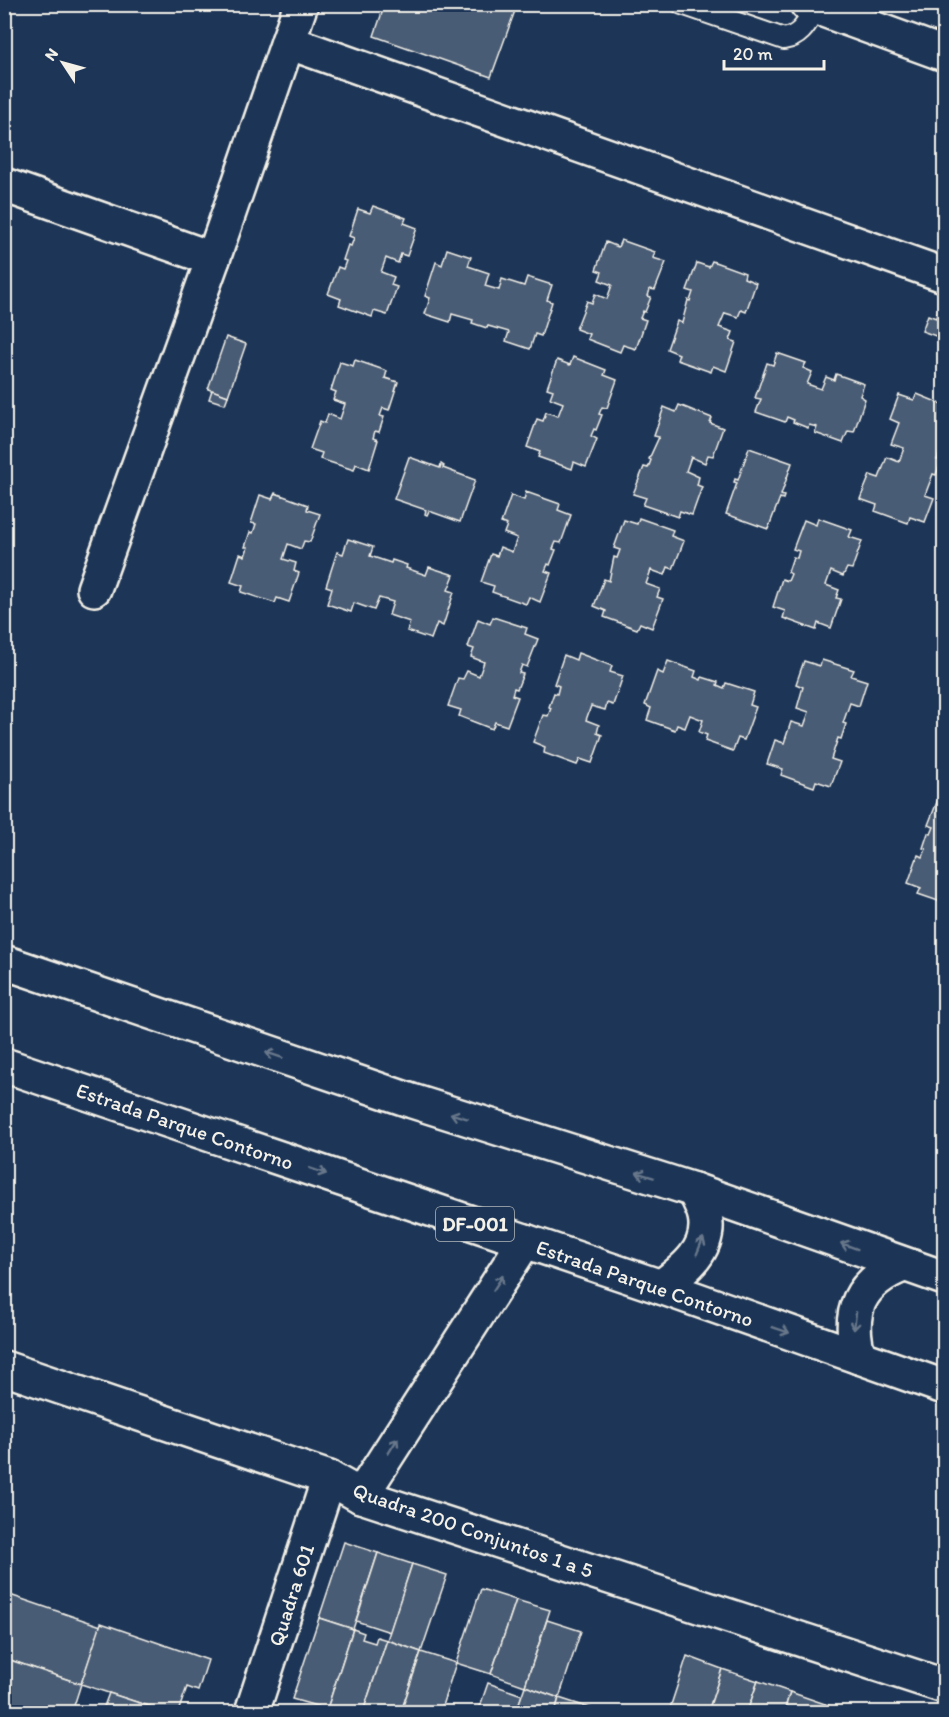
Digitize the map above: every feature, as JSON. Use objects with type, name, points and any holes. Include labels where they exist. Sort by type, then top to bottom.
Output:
[{"type":"main road","points":[[94,589],[213,259],[301,4]]},
{"type":"main road","points":[[811,6],[945,54]]},
{"type":"main road","points":[[288,42],[945,274]]},
{"type":"main road","points":[[4,185],[213,259]]},
{"type":"main road","points":[[4,962],[411,1101],[694,1190],[945,1278]]},
{"type":"main road","name":"Estrada Parque Contorno","points":[[4,1065],[661,1287],[945,1387]]},
{"type":"main road","points":[[661,1287],[687,1268],[703,1241],[706,1227],[704,1214],[694,1190]]},
{"type":"main road","points":[[362,1496],[525,1241]]},
{"type":"main road","points":[[859,1357],[854,1339],[853,1319],[859,1300],[877,1278],[903,1265]]},
{"type":"main road","name":"Quadra 200 Conjuntos 1 a 5","points":[[4,1368],[329,1478],[362,1496],[945,1686]]},
{"type":"main road","name":"Quadra 601","points":[[252,1713],[329,1478]]},
{"type":"lane","points":[[682,4],[784,39],[793,38],[801,32],[811,6]]},
{"type":"building","points":[[385,4],[507,4],[516,8],[491,77],[374,36]]},
{"type":"building","points":[[373,206],[406,218],[404,223],[417,228],[407,256],[401,254],[398,263],[386,258],[381,272],[394,277],[391,285],[397,287],[387,315],[374,311],[372,317],[339,305],[341,299],[328,294],[338,267],[343,269],[346,261],[343,260],[348,245],[351,246],[354,238],[349,236],[358,209],[370,213]]},
{"type":"building","points":[[621,240],[655,252],[653,258],[666,262],[655,290],[650,289],[648,296],[651,297],[640,318],[646,320],[636,349],[623,345],[620,352],[587,339],[589,334],[576,329],[587,301],[592,303],[595,294],[607,299],[612,285],[599,280],[602,272],[596,270],[606,242],[618,247]]},
{"type":"building","points":[[447,249],[471,257],[468,266],[489,273],[485,286],[499,290],[502,279],[524,286],[527,277],[552,285],[547,300],[552,302],[541,336],[535,334],[530,349],[506,341],[509,332],[472,323],[473,320],[452,314],[450,322],[425,314],[430,298],[425,296],[436,262],[442,265]]},
{"type":"building","points":[[712,261],[745,273],[744,278],[756,283],[746,312],[741,310],[738,317],[725,313],[719,327],[733,332],[730,340],[736,342],[726,371],[713,366],[711,372],[677,360],[679,354],[667,349],[677,321],[682,323],[688,300],[690,301],[693,292],[687,290],[697,263],[709,267]]},
{"type":"building","points":[[937,313],[944,316],[944,339],[922,331],[928,315],[936,318]]},
{"type":"building","points":[[226,337],[246,344],[228,396],[208,389]]},
{"type":"building","points":[[777,353],[806,363],[803,368],[812,372],[807,384],[821,389],[826,377],[834,380],[836,374],[864,384],[860,396],[865,399],[854,432],[848,431],[843,443],[815,433],[817,427],[809,425],[808,428],[787,417],[785,422],[756,412],[761,399],[755,398],[767,363],[773,365]]},
{"type":"building","points":[[573,357],[606,370],[604,375],[617,380],[607,408],[602,407],[599,414],[602,415],[591,436],[597,439],[586,467],[574,462],[572,469],[538,457],[540,452],[527,447],[537,419],[543,421],[546,412],[558,416],[563,403],[550,398],[553,390],[547,388],[557,360],[570,365]]},
{"type":"building","points":[[355,360],[387,371],[385,378],[398,382],[389,410],[383,408],[380,416],[384,417],[379,432],[375,431],[373,438],[378,440],[369,469],[356,464],[354,470],[320,459],[322,453],[310,449],[320,421],[325,423],[328,414],[340,419],[345,404],[333,400],[336,392],[331,390],[340,362],[353,366]]},
{"type":"building","points":[[212,390],[228,396],[225,404],[209,399]]},
{"type":"building","points":[[917,394],[944,405],[944,440],[937,460],[941,461],[925,495],[934,498],[925,522],[910,517],[908,523],[875,511],[877,505],[860,499],[870,475],[879,478],[887,457],[899,462],[904,448],[891,444],[899,423],[890,419],[899,395],[914,400]]},
{"type":"building","points":[[679,405],[712,418],[710,423],[723,428],[713,456],[708,455],[705,463],[691,457],[686,471],[699,477],[697,485],[702,487],[692,515],[680,511],[678,517],[643,505],[646,498],[633,494],[644,467],[648,468],[651,460],[649,459],[659,437],[654,436],[664,407],[676,412]]},
{"type":"building","points":[[749,448],[792,463],[781,495],[784,496],[783,499],[780,498],[768,529],[726,514],[737,483],[734,482],[735,479],[738,480]]},
{"type":"building","points":[[409,457],[440,468],[441,464],[443,468],[475,480],[460,522],[429,511],[427,515],[426,510],[394,499]]},
{"type":"building","points":[[526,492],[560,504],[558,510],[571,515],[561,543],[556,542],[553,549],[556,550],[545,571],[551,573],[540,602],[529,597],[526,604],[492,592],[494,586],[481,582],[491,554],[497,556],[500,547],[512,552],[517,538],[504,533],[507,525],[501,523],[511,495],[524,500]]},
{"type":"building","points":[[275,493],[308,505],[307,510],[320,514],[310,542],[304,541],[301,549],[288,544],[283,559],[296,563],[294,571],[299,573],[289,602],[277,598],[275,603],[241,592],[243,586],[231,582],[240,554],[245,556],[248,547],[245,547],[250,532],[253,533],[256,524],[251,523],[260,495],[272,499]]},
{"type":"building","points":[[639,518],[673,530],[671,536],[684,541],[673,569],[668,567],[665,575],[651,570],[646,584],[660,589],[657,597],[663,599],[652,628],[640,623],[637,629],[604,617],[606,611],[594,606],[604,579],[609,581],[614,557],[617,558],[620,550],[614,548],[624,520],[637,524]]},
{"type":"building","points":[[818,518],[852,530],[849,537],[862,541],[852,569],[847,568],[843,576],[831,571],[826,585],[839,590],[836,598],[841,599],[831,628],[818,623],[816,630],[783,618],[785,611],[773,607],[782,579],[788,581],[791,574],[788,572],[793,557],[797,558],[799,551],[793,549],[804,520],[816,525]]},
{"type":"building","points":[[348,539],[373,547],[370,556],[391,563],[392,560],[407,565],[406,568],[426,575],[429,567],[454,575],[448,590],[454,592],[443,626],[437,623],[431,639],[407,631],[410,622],[389,615],[393,602],[379,598],[374,610],[354,603],[351,612],[327,604],[332,588],[326,586],[337,552],[343,554]]},
{"type":"building","points":[[493,617],[527,628],[525,634],[538,639],[527,667],[522,665],[519,673],[523,674],[512,695],[518,697],[507,726],[495,722],[492,729],[459,716],[461,710],[448,706],[458,678],[463,679],[467,671],[479,676],[484,662],[471,657],[474,649],[468,647],[478,619],[490,624]]},
{"type":"building","points":[[578,653],[612,666],[610,672],[623,676],[613,705],[607,703],[605,710],[591,706],[586,720],[599,725],[597,733],[602,735],[592,763],[580,759],[577,765],[544,753],[545,747],[533,742],[543,715],[548,716],[554,693],[557,694],[559,686],[554,684],[564,655],[576,660]]},
{"type":"building","points":[[822,660],[854,670],[851,676],[867,681],[859,706],[850,703],[843,723],[846,724],[841,739],[838,738],[831,759],[840,762],[831,786],[816,781],[814,787],[781,775],[783,769],[767,764],[775,740],[784,743],[791,722],[804,726],[809,712],[797,708],[803,687],[796,684],[804,661],[820,666]]},
{"type":"building","points":[[668,661],[696,671],[694,677],[701,680],[702,677],[718,682],[717,685],[724,688],[726,683],[754,692],[750,705],[756,707],[744,740],[738,738],[733,751],[705,741],[707,735],[699,732],[703,720],[690,715],[685,728],[677,725],[675,730],[647,720],[651,708],[645,705],[657,671],[663,674]]},
{"type":"building","points":[[939,797],[944,799],[944,903],[918,894],[921,888],[908,883],[918,855],[923,857],[926,849],[923,848],[928,833],[931,834],[934,827],[928,825]]},
{"type":"building","points":[[344,1542],[378,1553],[353,1629],[319,1618]]},
{"type":"building","points":[[378,1553],[412,1564],[390,1632],[356,1621]]},
{"type":"building","points":[[412,1564],[447,1575],[421,1652],[387,1640]]},
{"type":"building","points":[[481,1589],[516,1600],[491,1674],[456,1663]]},
{"type":"building","points":[[4,1593],[101,1626],[81,1684],[4,1658]]},
{"type":"building","points":[[516,1600],[550,1610],[525,1686],[491,1674]]},
{"type":"building","points":[[319,1618],[353,1629],[327,1709],[292,1699]]},
{"type":"building","points":[[547,1620],[581,1631],[559,1698],[525,1686]]},
{"type":"building","points":[[101,1623],[208,1660],[198,1691],[187,1687],[178,1712],[167,1712],[81,1684]]},
{"type":"building","points":[[353,1629],[364,1633],[362,1639],[375,1643],[377,1637],[387,1640],[363,1712],[337,1712],[327,1709]]},
{"type":"building","points":[[387,1640],[421,1652],[401,1712],[363,1712]]},
{"type":"building","points":[[421,1652],[456,1663],[440,1712],[401,1712]]},
{"type":"building","points":[[687,1656],[722,1669],[708,1712],[669,1711]]},
{"type":"building","points":[[4,1658],[81,1684],[72,1712],[4,1712]]},
{"type":"building","points":[[722,1669],[758,1681],[747,1712],[708,1712]]},
{"type":"building","points":[[758,1681],[790,1692],[784,1712],[747,1712]]},
{"type":"building","points":[[488,1683],[522,1695],[516,1712],[478,1712]]},
{"type":"building","points":[[525,1686],[559,1698],[555,1712],[516,1712]]},
{"type":"building","points":[[790,1692],[825,1704],[822,1712],[784,1712]]},
{"type":"building","points":[[109,1693],[167,1712],[102,1712]]},
{"type":"building","points":[[559,1698],[593,1709],[592,1712],[555,1712]]},
{"type":"building","points":[[825,1704],[847,1712],[822,1712]]}]
